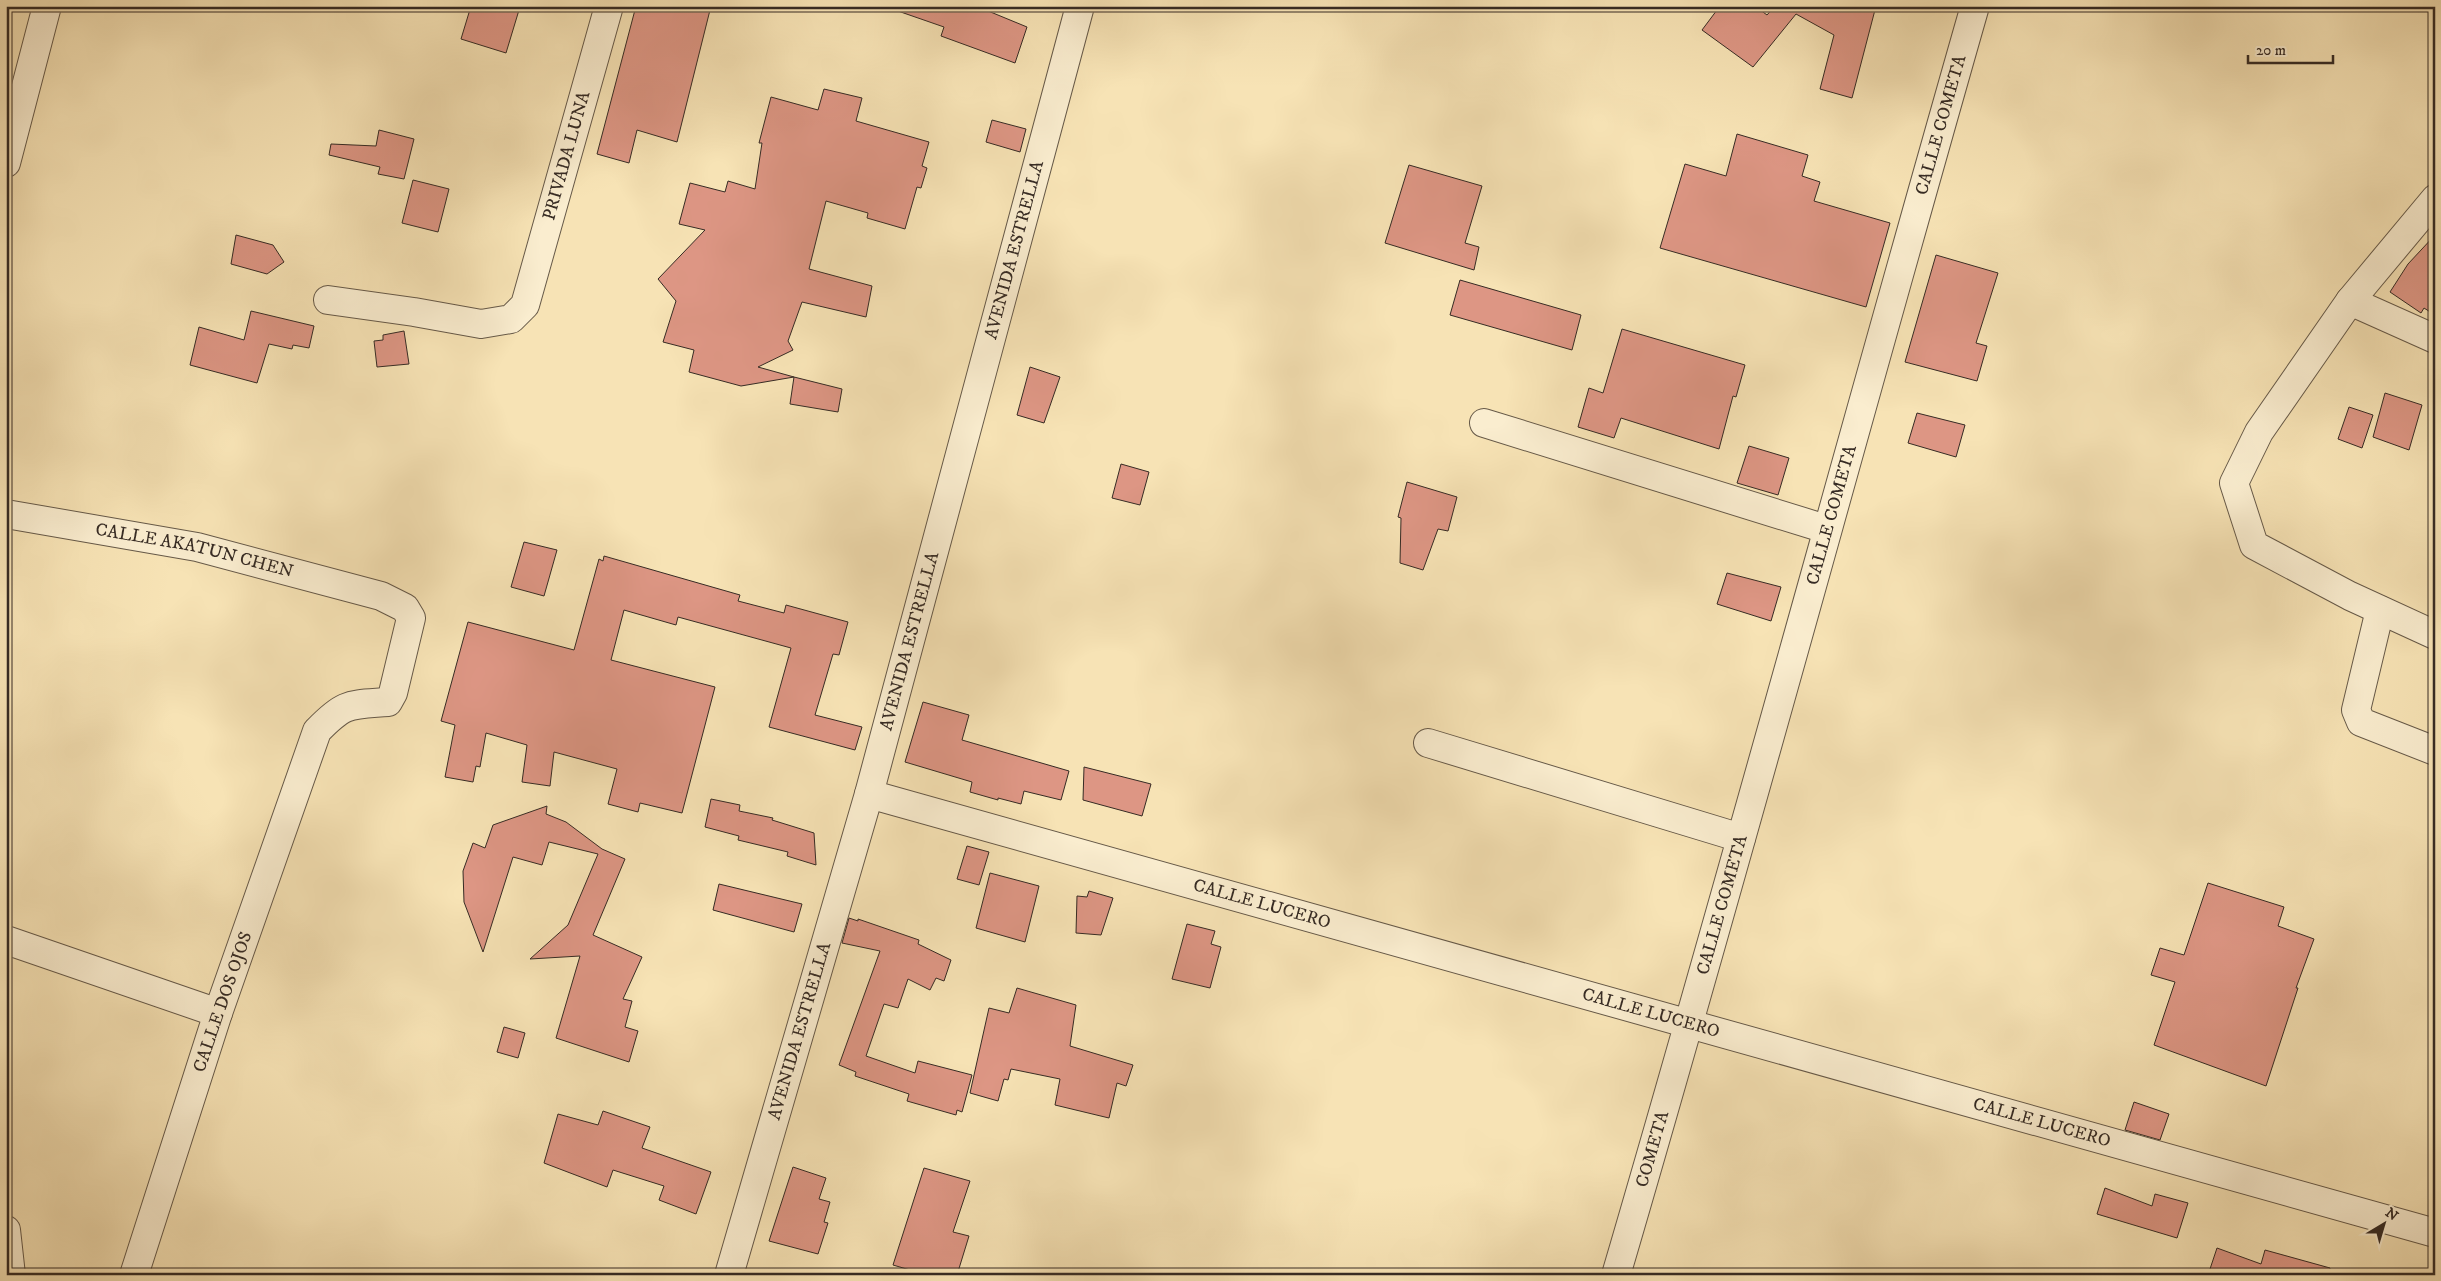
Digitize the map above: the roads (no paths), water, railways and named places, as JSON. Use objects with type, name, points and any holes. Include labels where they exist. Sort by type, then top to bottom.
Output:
[{"type":"street","points":[[6,163],[16,76],[47,6]]},
{"type":"street","name":"PRIVADA LUNA","points":[[328,300],[481,324],[510,319],[525,305],[609,6]]},
{"type":"street","name":"AVENIDA ESTRELLA","points":[[729,1275],[869,794],[1080,6]]},
{"type":"street","name":"CALLE COMETA","points":[[1690,1023],[1826,529],[1974,6]]},
{"type":"street","points":[[2435,199],[2350,301],[2259,432],[2234,483],[2254,545],[2380,610],[2435,635]]},
{"type":"street","points":[[2350,301],[2435,339]]},
{"type":"street","points":[[1484,424],[1826,529]]},
{"type":"street","name":"CALLE AKATUN CHEN","points":[[6,514],[198,547],[381,596],[405,608],[411,618],[393,693],[388,702],[347,706],[334,712],[317,731]]},
{"type":"street","points":[[2380,610],[2356,710],[2361,722],[2435,751]]},
{"type":"street","name":"CALLE DOS OJOS","points":[[134,1275],[218,1013],[317,731]]},
{"type":"street","points":[[1428,743],[1741,838]]},
{"type":"street","name":"CALLE LUCERO","points":[[869,794],[2435,1233]]},
{"type":"street","points":[[6,940],[218,1013]]},
{"type":"street","name":"COMETA","points":[[1616,1275],[1690,1023]]},
{"type":"street","points":[[6,1230],[11,1275]]}]
